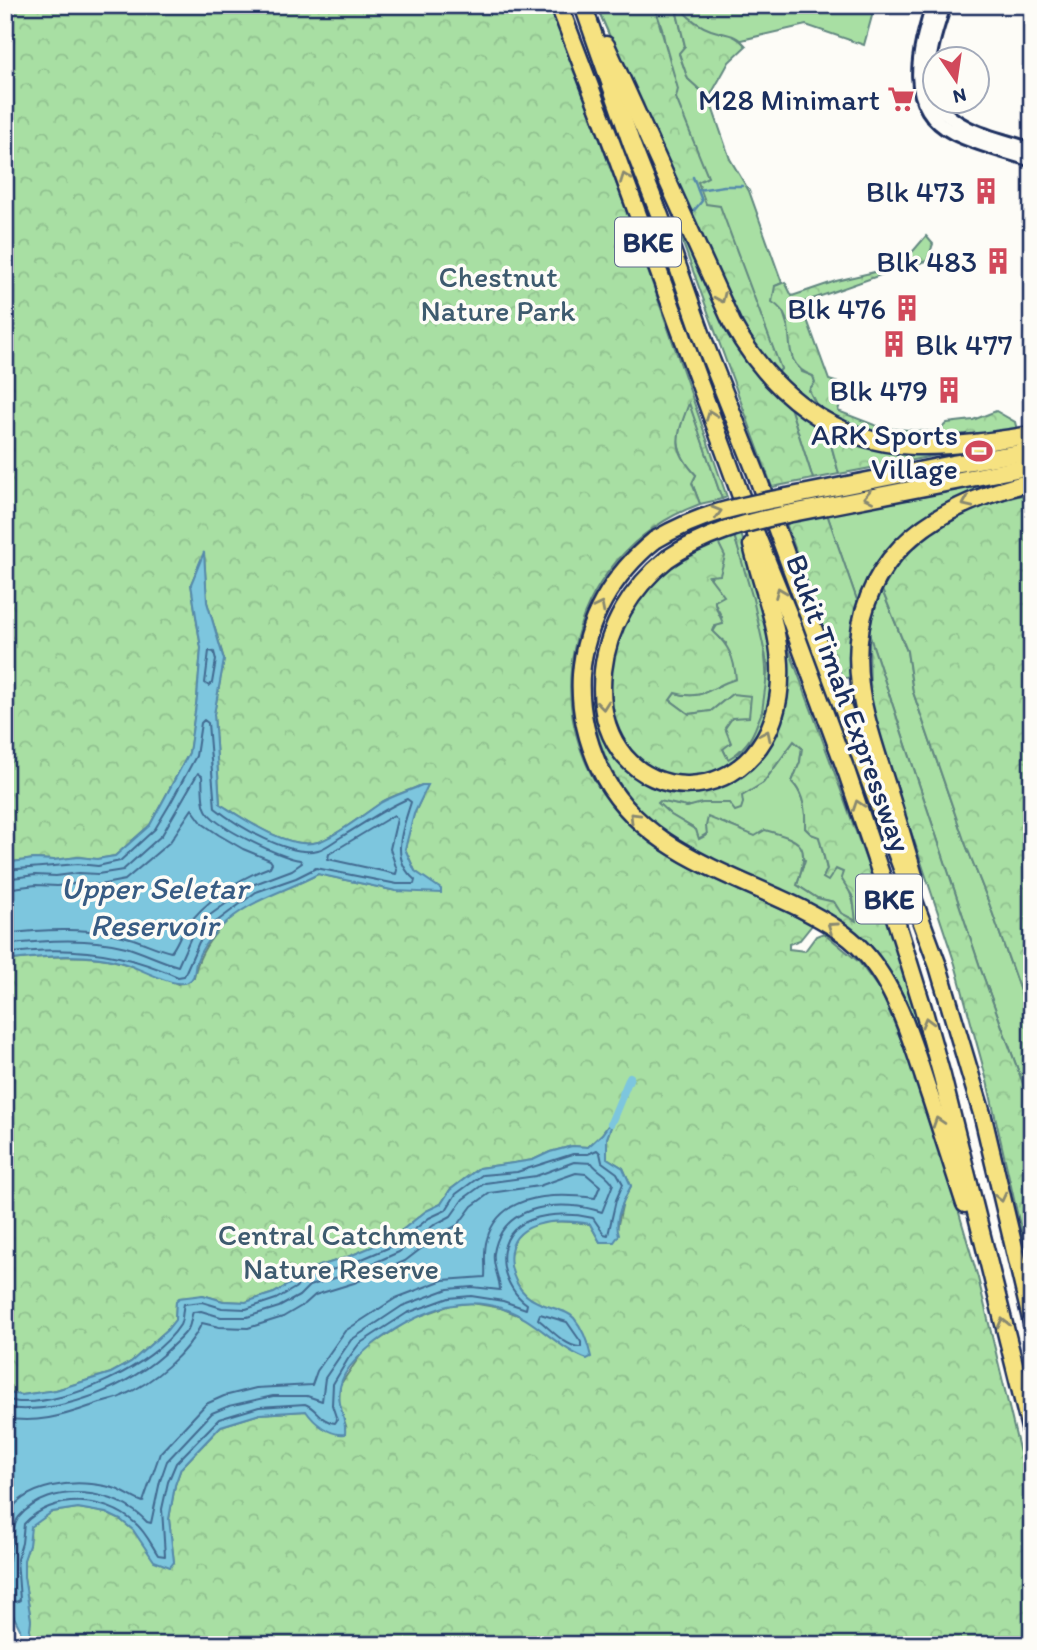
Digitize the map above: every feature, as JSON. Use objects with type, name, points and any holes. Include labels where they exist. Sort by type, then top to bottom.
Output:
[{"type":"highway","name":"Bukit Timah Expressway","points":[[559,5],[617,155],[743,502],[789,613],[887,892],[923,1008],[972,1191],[1032,1436]]},
{"type":"highway","name":"Bukit Timah Expressway","points":[[583,6],[705,347],[756,472],[938,966],[983,1117],[1032,1323]]},
{"type":"highway","points":[[583,6],[607,47],[732,323],[756,362],[792,399],[819,418],[859,436],[912,446],[968,443],[1032,435]]},
{"type":"highway","points":[[986,1255],[974,1235],[914,1048],[886,981],[862,950],[828,923],[690,858],[653,835],[630,814],[611,790],[594,757],[584,723],[580,690],[593,621],[608,591],[627,566],[655,540],[694,520],[735,507],[1032,451]]},
{"type":"highway","points":[[743,502],[774,625],[780,664],[772,723],[759,749],[735,772],[707,784],[685,787],[646,774],[625,758],[610,736],[604,711],[602,683],[611,635],[632,595],[667,559],[688,545],[717,532],[754,521],[1032,466]]},
{"type":"highway","points":[[938,966],[906,847],[870,730],[860,686],[861,624],[870,595],[889,559],[925,526],[949,511],[984,496],[1032,482]]},
{"type":"street","points":[[933,5],[918,68],[922,94],[933,115],[943,125],[962,136],[1032,160]]},
{"type":"street","points":[[934,46],[944,5]]},
{"type":"street","points":[[949,116],[959,125],[1032,150]]},
{"type":"green space","name":"Central Catchment Nature Reserve","points":[[5,5],[550,5],[639,245],[727,497],[722,499],[689,403],[678,441],[682,457],[696,475],[692,483],[700,504],[652,529],[615,563],[589,604],[574,650],[571,699],[580,747],[602,793],[638,833],[700,873],[812,925],[800,940],[789,944],[789,949],[805,951],[816,936],[824,933],[859,962],[881,992],[906,1051],[955,1199],[978,1278],[1032,1503],[1032,1645],[28,1645],[31,1620],[24,1559],[29,1545],[30,1527],[52,1512],[78,1508],[106,1513],[121,1520],[143,1543],[174,1562],[169,1519],[175,1485],[181,1468],[221,1426],[260,1414],[306,1411],[346,1426],[339,1404],[340,1385],[364,1350],[411,1319],[451,1305],[472,1303],[501,1308],[527,1319],[565,1312],[539,1304],[526,1295],[515,1281],[510,1254],[516,1238],[536,1224],[565,1222],[590,1224],[600,1242],[617,1229],[623,1201],[631,1186],[623,1168],[607,1158],[610,1123],[588,1147],[572,1146],[533,1160],[479,1168],[450,1190],[441,1204],[426,1211],[391,1239],[345,1258],[300,1272],[291,1283],[274,1293],[246,1302],[223,1301],[203,1295],[176,1302],[175,1320],[167,1330],[131,1362],[111,1373],[56,1390],[22,1395],[5,1393],[5,961],[52,957],[99,958],[129,965],[178,984],[194,977],[203,952],[219,930],[240,911],[263,897],[318,874],[396,891],[415,871],[405,849],[414,814],[427,786],[422,785],[387,800],[338,832],[313,843],[289,841],[277,836],[220,804],[214,714],[224,659],[207,602],[204,554],[191,584],[201,648],[189,753],[150,825],[115,856],[97,859],[34,859],[5,863]]},
{"type":"green space","points":[[596,5],[702,179],[707,176],[675,98],[662,28],[654,5],[675,5],[685,46],[679,54],[688,79],[709,98],[730,159],[749,191],[782,283],[775,286],[802,372],[813,376],[815,382],[809,390],[816,404],[815,408],[776,375],[781,369],[761,320],[716,276]]},
{"type":"green space","points":[[596,5],[654,5],[678,89],[676,98],[708,177],[698,182],[706,204],[720,206],[781,369],[776,375],[751,345],[716,276]]},
{"type":"green space","points":[[677,5],[875,5],[864,45],[806,25],[694,51]]},
{"type":"green space","points":[[683,11],[699,25],[734,37],[746,46],[729,62],[709,98],[688,79],[679,53],[685,46],[677,13]]},
{"type":"green space","points":[[675,206],[725,314],[788,401],[813,479],[772,487],[670,208]]},
{"type":"green space","points":[[926,236],[933,244],[927,261],[801,303],[829,380],[845,385],[838,411],[882,428],[937,432],[947,423],[973,420],[996,411],[1015,422],[1017,430],[938,439],[898,439],[860,430],[815,408],[816,404],[809,390],[815,382],[813,376],[794,361],[787,320],[782,310],[772,302],[775,286],[785,282],[792,296],[836,281],[883,270],[909,256]]},
{"type":"green space","points":[[788,401],[826,426],[839,474],[813,479]]},
{"type":"green space","points":[[689,402],[722,499],[700,504],[692,483],[696,475],[682,456],[678,440]]},
{"type":"green space","points":[[826,426],[970,449],[839,474]]},
{"type":"green space","points":[[1022,474],[1022,477],[968,495],[923,518],[886,552],[858,603],[827,514]]},
{"type":"green space","points":[[1032,493],[1032,1025],[964,840],[913,692],[907,651],[882,590],[903,558],[916,544],[945,523],[978,508]]},
{"type":"green space","points":[[827,514],[858,603],[851,645],[851,677],[842,679],[786,523]]},
{"type":"green space","points":[[741,533],[768,640],[771,697],[765,723],[754,745],[723,770],[696,778],[663,775],[627,751],[615,726],[611,686],[613,660],[619,637],[628,616],[656,581],[674,566],[717,540],[725,556],[720,575],[709,576],[724,596],[715,601],[723,624],[715,626],[713,631],[730,652],[736,679],[700,694],[675,693],[670,700],[689,714],[711,711],[732,694],[751,696],[749,717],[732,718],[725,728],[731,743],[723,749],[728,759],[738,753],[749,742],[762,712],[768,667],[753,599],[734,535]]},
{"type":"green space","points":[[734,535],[759,622],[765,654],[766,685],[762,714],[749,740],[728,760],[723,749],[725,728],[732,718],[732,694],[711,711],[689,714],[670,700],[675,693],[699,694],[720,683],[726,643],[713,632],[722,617],[713,598],[711,570],[717,540]]},
{"type":"green space","points":[[882,590],[907,651],[913,692],[964,840],[1032,1025],[1032,1108],[981,970],[869,634],[874,608]]},
{"type":"green space","points":[[778,620],[884,913],[940,1091],[937,1092],[920,1038],[901,991],[874,950],[830,914],[713,860],[678,840],[647,816],[622,787],[603,750],[591,704],[594,703],[599,729],[610,753],[621,766],[639,779],[658,788],[700,792],[739,778],[756,765],[769,747],[779,718],[781,668]],"holes":[[[794,741],[802,748],[792,782],[803,803],[805,828],[819,837],[827,869],[823,878],[828,881],[836,869],[843,872],[841,878],[853,897],[856,921],[841,913],[834,902],[817,898],[797,885],[803,852],[796,841],[765,830],[755,836],[708,817],[707,835],[699,839],[696,830],[671,815],[658,803],[660,801],[687,807],[702,803],[729,803],[735,811],[741,809],[742,796],[763,783]]]},
{"type":"green space","points":[[869,634],[981,970],[1032,1108],[1032,1278],[987,1081],[955,964],[870,703]]},
{"type":"green space","points":[[794,741],[802,748],[792,782],[803,803],[805,828],[811,834],[819,836],[827,870],[823,878],[836,869],[843,872],[856,921],[840,913],[834,902],[817,898],[797,885],[805,860],[724,823],[698,839],[696,830],[657,803],[660,801],[687,807],[702,802],[729,803],[763,783]]},
{"type":"water","name":"Upper Seletar Reservoir","points":[[204,552],[207,602],[224,660],[214,714],[220,804],[277,836],[290,841],[313,843],[338,832],[382,802],[428,785],[414,814],[405,849],[415,871],[441,889],[441,893],[396,891],[318,874],[255,903],[232,918],[206,944],[192,978],[182,983],[166,980],[123,963],[95,957],[5,961],[5,863],[34,859],[97,859],[115,856],[150,825],[189,753],[201,648],[191,584]]},
{"type":"water","points":[[610,1123],[607,1158],[623,1168],[631,1186],[620,1210],[617,1223],[619,1235],[614,1242],[600,1242],[590,1224],[549,1222],[524,1230],[511,1250],[512,1270],[521,1289],[532,1299],[570,1314],[585,1337],[591,1357],[587,1359],[575,1354],[513,1312],[489,1305],[453,1305],[404,1324],[370,1347],[345,1374],[339,1393],[345,1434],[323,1428],[306,1411],[260,1414],[221,1426],[181,1468],[169,1519],[174,1562],[170,1567],[154,1561],[133,1530],[106,1513],[78,1508],[52,1512],[31,1527],[24,1560],[24,1577],[31,1620],[28,1645],[21,1645],[20,1629],[5,1599],[5,1393],[22,1395],[56,1390],[111,1373],[131,1362],[167,1330],[175,1320],[176,1301],[179,1298],[203,1295],[223,1301],[246,1302],[274,1293],[291,1283],[300,1272],[345,1258],[391,1239],[426,1211],[441,1204],[450,1190],[479,1168],[533,1160],[572,1146],[588,1147]]},
{"type":"waterway","points":[[692,213],[702,201],[693,177]]},
{"type":"waterway","points":[[698,190],[742,186]]},
{"type":"waterway","points":[[611,1123],[630,1077]]},
{"type":"place","name":"M28 Minimart","points":[[901,99]]},
{"type":"place","name":"Blk 473","points":[[986,191]]},
{"type":"place","name":"Blk 483","points":[[998,261]]},
{"type":"place","name":"Blk 476","points":[[907,308]]},
{"type":"place","name":"Blk 477","points":[[894,344]]},
{"type":"place","name":"Blk 479","points":[[949,390]]},
{"type":"place","name":"ARK Sports Village","points":[[979,451]]},
{"type":"park label","name":"Chestnut Nature Park","points":[[498,293]]}]
